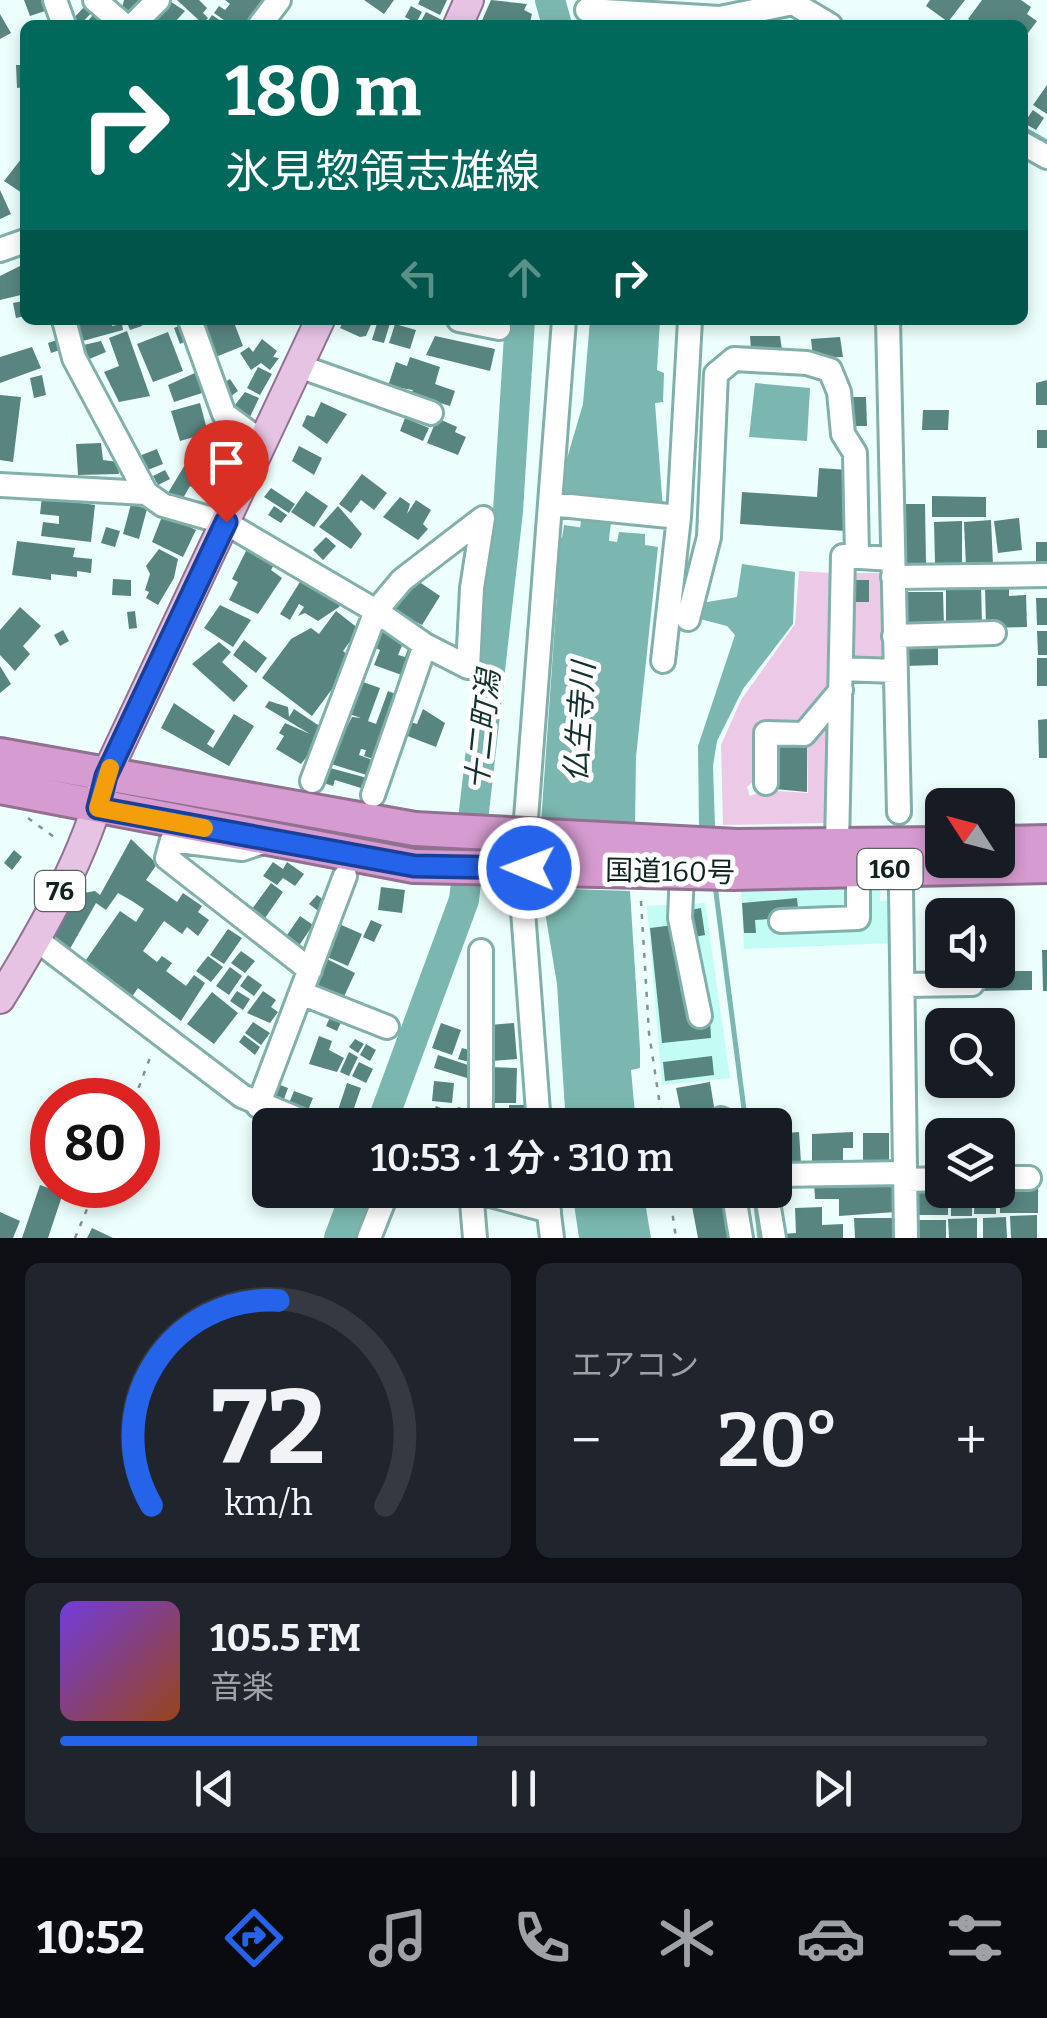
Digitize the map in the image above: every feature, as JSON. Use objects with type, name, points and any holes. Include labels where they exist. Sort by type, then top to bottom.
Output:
[{"type":"highway","name":"国道160号","points":[[0,755],[102,792],[270,840],[414,866],[682,872],[735,859]]},
{"type":"highway","name":"国道160号","points":[[8,798],[102,792],[735,859],[847,858],[1047,866]]},
{"type":"highway","points":[[1015,843],[1047,842]]},
{"type":"highway","name":"国道160号","points":[[847,858],[925,847]]},
{"type":"main road","name":"76","points":[[0,999],[37,940],[318,325]]},
{"type":"street","points":[[138,20],[158,0]]},
{"type":"street","points":[[264,20],[280,0]]},
{"type":"street","points":[[719,20],[794,1],[822,20]]},
{"type":"street","points":[[101,2],[119,20]]},
{"type":"street","points":[[588,12],[701,20]]},
{"type":"street","points":[[65,325],[74,358],[146,494]]},
{"type":"street","points":[[192,325],[224,414],[263,442]]},
{"type":"street","points":[[484,325],[499,328]]},
{"type":"street","points":[[538,1108],[521,884],[564,325]]},
{"type":"street","points":[[663,661],[679,516],[690,325]]},
{"type":"street","points":[[888,325],[899,812]]},
{"type":"street","points":[[688,618],[709,538],[716,374],[734,359],[807,363],[830,370],[839,392],[844,434],[855,453],[856,557]]},
{"type":"street","points":[[299,366],[432,413]]},
{"type":"street","points":[[0,486],[146,494],[164,505],[226,522],[376,611],[425,645],[468,666],[472,588],[484,518],[402,580],[376,611],[312,782]]},
{"type":"street","points":[[550,504],[679,516]]},
{"type":"street","points":[[781,921],[858,918],[847,858],[841,679],[843,556],[893,568],[1047,575]]},
{"type":"street","points":[[894,636],[994,633]]},
{"type":"street","points":[[373,795],[425,645]]},
{"type":"street","points":[[766,783],[766,733],[804,734],[841,679],[895,671]]},
{"type":"street","points":[[270,840],[242,850],[172,840],[167,858],[310,970]]},
{"type":"street","points":[[682,872],[680,918],[700,1016]]},
{"type":"street","points":[[258,1106],[345,876]]},
{"type":"street","points":[[900,889],[906,1238]]},
{"type":"street","points":[[37,940],[264,1108]]},
{"type":"street","points":[[481,950],[481,1108]]},
{"type":"street","points":[[903,985],[925,985]]},
{"type":"street","points":[[301,993],[387,1027]]},
{"type":"street","points":[[792,1176],[925,1178]]},
{"type":"street","points":[[1015,1178],[1029,1178]]},
{"type":"street","points":[[369,1238],[381,1208]]},
{"type":"street","points":[[473,1208],[474,1238]]},
{"type":"street","points":[[549,1208],[552,1238]]},
{"type":"street","points":[[735,1208],[741,1238]]},
{"type":"street","points":[[769,1208],[774,1238]]},
{"type":"path","points":[[8,798],[54,836]]},
{"type":"path","points":[[641,901],[649,1033],[660,1108]]},
{"type":"path","points":[[143,1078],[161,1034]]},
{"type":"path","points":[[75,1238],[88,1208]]},
{"type":"path","points":[[672,1208],[676,1238]]},
{"type":"shaded area","points":[[799,571],[830,573],[833,584],[830,687],[804,725],[756,727],[754,781],[747,787],[750,796],[764,790],[808,793],[807,744],[831,709],[827,823],[723,825],[721,745],[741,700],[795,624]]},
{"type":"shaded area","points":[[852,573],[887,573],[889,662],[850,663]]},
{"type":"shaded area","points":[[881,886],[880,901],[895,902],[895,943],[744,949],[741,887]]},
{"type":"shaded area","points":[[705,903],[730,1078],[662,1085],[647,906]]},
{"type":"water","points":[[590,325],[660,325],[657,370],[664,373],[663,402],[655,403],[663,509],[561,499],[561,479],[583,404]]},
{"type":"water","points":[[755,383],[810,388],[807,441],[749,437]]},
{"type":"water","points":[[564,525],[591,529],[591,538],[617,542],[619,532],[645,534],[645,545],[658,547],[636,757],[635,827],[541,823],[558,581],[556,537],[562,538]]},
{"type":"water","points":[[742,564],[795,572],[793,624],[743,689],[717,741],[713,766],[715,826],[699,826],[698,746],[735,635],[727,626],[700,619],[701,603],[737,597]]},
{"type":"water","points":[[541,888],[630,891],[640,1049],[640,1068],[631,1070],[634,1108],[565,1108],[557,984]]},
{"type":"water","points":[[575,1208],[646,1208],[651,1238],[579,1238]]},
{"type":"building","points":[[24,0],[41,0],[45,11],[30,16]]},
{"type":"building","points":[[124,0],[151,0],[132,20],[122,8]]},
{"type":"building","points":[[168,0],[185,11],[177,20],[151,20]]},
{"type":"building","points":[[177,0],[199,0],[207,8],[203,13],[208,18],[199,20]]},
{"type":"building","points":[[225,0],[265,0],[254,20],[224,20],[214,13],[219,6],[225,10],[230,4]]},
{"type":"building","points":[[364,0],[394,0],[384,14]]},
{"type":"building","points":[[420,0],[447,0],[440,15],[418,4]]},
{"type":"building","points":[[491,0],[527,4],[524,10],[532,14],[530,20],[482,20]]},
{"type":"building","points":[[930,0],[965,0],[950,20],[926,6]]},
{"type":"building","points":[[982,0],[1021,0],[1031,7],[1027,14],[1037,21],[1028,33],[1028,20],[968,19]]},
{"type":"building","points":[[86,5],[93,11],[85,20],[72,20]]},
{"type":"building","points":[[411,6],[422,12],[418,20],[405,17]]},
{"type":"building","points":[[426,12],[442,20],[422,20]]},
{"type":"building","points":[[0,14],[11,33],[0,39]]},
{"type":"building","points":[[16,65],[20,65],[20,88],[17,88]]},
{"type":"building","points":[[1047,85],[1047,114],[1033,105]]},
{"type":"building","points":[[1033,110],[1044,118],[1036,130],[1028,125]]},
{"type":"building","points":[[20,160],[20,192],[4,181]]},
{"type":"building","points":[[0,190],[11,214],[0,219]]},
{"type":"building","points":[[20,266],[20,295],[0,300],[0,276]]},
{"type":"building","points":[[20,302],[20,317],[16,318],[13,303]]},
{"type":"building","points":[[77,325],[122,325],[123,330],[79,342]]},
{"type":"building","points":[[183,325],[188,340],[180,344],[174,328]]},
{"type":"building","points":[[235,325],[243,346],[213,358],[201,327]]},
{"type":"building","points":[[371,325],[366,336],[360,337],[340,328]]},
{"type":"building","points":[[376,325],[389,325],[384,343],[372,340]]},
{"type":"building","points":[[395,325],[416,330],[410,349],[389,343]]},
{"type":"building","points":[[127,331],[150,396],[119,402],[104,372],[119,366],[109,338]]},
{"type":"building","points":[[168,332],[183,371],[153,382],[137,344]]},
{"type":"building","points":[[435,336],[495,349],[490,371],[426,355]]},
{"type":"building","points":[[750,336],[780,336],[782,350],[751,350]]},
{"type":"building","points":[[840,337],[843,357],[813,358],[811,339]]},
{"type":"building","points":[[60,339],[63,349],[51,353],[48,343]]},
{"type":"building","points":[[262,339],[277,351],[273,357],[279,358],[270,370],[261,363],[251,370],[240,353],[249,347],[253,352]]},
{"type":"building","points":[[101,341],[106,352],[87,360],[79,346]]},
{"type":"building","points":[[32,347],[41,368],[0,383],[0,357]]},
{"type":"building","points":[[410,357],[440,367],[435,384],[455,391],[450,406],[411,394],[413,390],[388,386],[396,362],[407,366]]},
{"type":"building","points":[[258,367],[272,374],[260,395],[247,388]]},
{"type":"building","points":[[197,372],[205,392],[174,402],[168,385]]},
{"type":"building","points":[[42,375],[46,395],[34,398],[30,378]]},
{"type":"building","points":[[230,379],[238,391],[227,399],[219,386]]},
{"type":"building","points":[[1047,380],[1047,405],[1036,405],[1036,383]]},
{"type":"building","points":[[245,392],[259,398],[249,419],[231,410]]},
{"type":"building","points":[[0,395],[21,397],[13,462],[0,460]]},
{"type":"building","points":[[853,397],[866,397],[867,426],[853,426]]},
{"type":"building","points":[[321,402],[347,414],[327,444],[302,426],[307,415],[314,417]]},
{"type":"building","points":[[200,403],[208,433],[180,441],[171,411]]},
{"type":"building","points":[[923,410],[949,410],[948,430],[922,430]]},
{"type":"building","points":[[405,418],[429,428],[423,441],[400,431]]},
{"type":"building","points":[[437,418],[457,427],[455,432],[466,437],[458,455],[427,443]]},
{"type":"building","points":[[221,422],[234,430],[231,436],[236,439],[229,451],[211,439]]},
{"type":"building","points":[[1037,430],[1047,430],[1047,448],[1037,448]]},
{"type":"building","points":[[101,443],[103,460],[118,462],[119,474],[78,475],[76,444]]},
{"type":"building","points":[[299,446],[322,458],[314,475],[292,461]]},
{"type":"building","points":[[157,449],[163,464],[145,471],[139,456]]},
{"type":"building","points":[[186,463],[220,480],[211,498],[190,486],[182,500],[168,493]]},
{"type":"building","points":[[819,468],[849,470],[846,531],[740,524],[742,492],[817,497]]},
{"type":"building","points":[[165,470],[170,479],[158,485],[153,476]]},
{"type":"building","points":[[362,474],[387,493],[374,510],[361,500],[351,513],[339,504]]},
{"type":"building","points":[[271,488],[295,504],[289,513],[264,497]]},
{"type":"building","points":[[306,491],[328,506],[314,527],[291,512]]},
{"type":"building","points":[[932,496],[986,497],[986,517],[932,517]]},
{"type":"building","points":[[42,497],[95,505],[91,542],[41,536],[43,522],[59,524],[59,516],[40,514]]},
{"type":"building","points":[[400,497],[410,504],[407,514],[416,500],[431,510],[423,524],[428,529],[418,540],[383,517]]},
{"type":"building","points":[[131,504],[147,509],[139,539],[123,534]]},
{"type":"building","points":[[903,504],[925,504],[926,565],[904,566]]},
{"type":"building","points":[[274,506],[287,515],[281,523],[268,515]]},
{"type":"building","points":[[338,506],[362,534],[351,549],[319,527]]},
{"type":"building","points":[[163,514],[196,530],[183,557],[152,542]]},
{"type":"building","points":[[1019,518],[1022,550],[998,553],[994,521]]},
{"type":"building","points":[[991,520],[993,565],[966,566],[964,522]]},
{"type":"building","points":[[962,521],[962,564],[935,564],[934,522]]},
{"type":"building","points":[[106,527],[120,531],[115,547],[101,543]]},
{"type":"building","points":[[326,537],[336,546],[323,560],[313,550]]},
{"type":"building","points":[[17,541],[75,548],[73,557],[92,559],[91,573],[77,571],[77,577],[51,574],[51,580],[12,575]]},
{"type":"building","points":[[1036,542],[1047,542],[1047,564],[1036,564]]},
{"type":"building","points":[[159,549],[178,559],[174,578],[158,605],[146,598],[149,592],[145,590],[150,574],[146,566]]},
{"type":"building","points":[[247,549],[275,563],[271,570],[282,578],[258,614],[229,600],[238,582],[232,579]]},
{"type":"building","points":[[303,577],[342,601],[339,607],[318,621],[305,613],[298,616],[304,607],[299,604],[290,620],[280,614]]},
{"type":"building","points":[[412,577],[440,596],[422,625],[392,610]]},
{"type":"building","points":[[113,579],[131,580],[131,596],[112,595]]},
{"type":"building","points":[[852,580],[869,580],[869,602],[852,602]]},
{"type":"building","points":[[1009,584],[1009,596],[1026,595],[1027,627],[986,628],[985,585]]},
{"type":"building","points":[[981,585],[982,625],[946,626],[946,586]]},
{"type":"building","points":[[903,592],[943,592],[944,627],[903,627]]},
{"type":"building","points":[[1036,598],[1047,598],[1047,625],[1037,625]]},
{"type":"building","points":[[220,605],[251,620],[233,647],[204,628]]},
{"type":"building","points":[[20,607],[41,626],[23,646],[30,654],[15,671],[0,655],[0,630]]},
{"type":"building","points":[[135,611],[137,628],[129,629],[127,612]]},
{"type":"building","points":[[336,611],[359,629],[343,651],[350,657],[338,681],[312,716],[262,678],[291,639],[311,628],[319,634]]},
{"type":"building","points":[[378,628],[404,641],[398,655],[405,657],[410,644],[419,648],[407,677],[374,665],[380,650],[371,646]]},
{"type":"building","points":[[63,630],[69,641],[60,646],[54,635]]},
{"type":"building","points":[[1037,631],[1047,631],[1047,655],[1038,655]]},
{"type":"building","points":[[244,640],[267,658],[256,673],[233,655]]},
{"type":"building","points":[[219,642],[231,652],[222,662],[248,686],[234,702],[192,664]]},
{"type":"building","points":[[938,642],[938,665],[904,666],[903,643]]},
{"type":"building","points":[[1037,658],[1047,658],[1047,686],[1037,686]]},
{"type":"building","points":[[0,666],[11,684],[0,693]]},
{"type":"building","points":[[357,683],[380,688],[368,721],[376,724],[388,691],[403,697],[391,729],[383,726],[380,737],[385,740],[379,761],[364,756],[366,750],[361,749],[359,755],[378,762],[373,777],[328,763],[352,717],[361,718],[347,713]]},
{"type":"building","points":[[269,701],[288,707],[289,717],[294,709],[321,727],[314,738],[319,741],[301,764],[276,749],[284,736],[279,733],[285,723],[310,734],[265,707]]},
{"type":"building","points":[[174,703],[215,731],[207,744],[213,748],[234,714],[254,726],[229,766],[161,728]]},
{"type":"building","points":[[423,709],[445,723],[436,747],[405,735],[410,722],[417,724]]},
{"type":"building","points":[[1047,719],[1047,758],[1039,758],[1038,720]]},
{"type":"building","points":[[775,743],[807,746],[807,792],[775,789]]},
{"type":"building","points":[[330,768],[371,779],[368,786],[362,784],[361,788],[335,780],[333,786],[324,783]]},
{"type":"building","points":[[131,839],[157,864],[146,880],[177,902],[183,893],[202,906],[198,912],[209,920],[198,936],[187,927],[182,934],[164,921],[143,951],[157,962],[162,956],[172,963],[166,971],[186,986],[194,975],[205,983],[181,1021],[138,988],[129,1001],[81,967],[120,911],[136,922],[144,909],[132,901],[118,893],[106,910],[96,903],[67,954],[51,942],[78,894],[95,891],[100,895]]},
{"type":"building","points":[[14,850],[22,857],[12,870],[4,863]]},
{"type":"building","points":[[273,862],[283,869],[287,862],[304,874],[295,886],[283,878],[277,885],[263,876]]},
{"type":"building","points":[[271,883],[283,892],[265,918],[252,909]]},
{"type":"building","points":[[381,887],[405,890],[402,913],[378,910]]},
{"type":"building","points":[[317,895],[328,903],[321,913],[309,904]]},
{"type":"building","points":[[797,898],[799,917],[755,920],[756,933],[744,933],[742,903]]},
{"type":"building","points":[[701,908],[705,935],[689,938],[685,911]]},
{"type":"building","points":[[300,916],[313,925],[296,950],[283,941]]},
{"type":"building","points":[[371,920],[382,925],[374,942],[363,937]]},
{"type":"building","points":[[339,924],[362,934],[348,966],[325,956]]},
{"type":"building","points":[[674,925],[681,993],[690,992],[710,1019],[711,1038],[662,1043],[650,928]]},
{"type":"building","points":[[228,929],[242,938],[224,964],[210,955]]},
{"type":"building","points":[[1042,950],[1047,950],[1047,991],[1043,991]]},
{"type":"building","points":[[241,951],[255,961],[245,973],[231,963]]},
{"type":"building","points":[[208,956],[223,967],[211,982],[196,971]]},
{"type":"building","points":[[325,958],[355,973],[341,1003],[310,988]]},
{"type":"building","points":[[230,967],[242,976],[229,995],[216,986]]},
{"type":"building","points":[[1015,971],[1032,971],[1032,990],[976,991],[1015,988]]},
{"type":"building","points":[[248,975],[262,985],[254,996],[240,986]]},
{"type":"building","points":[[237,991],[250,999],[243,1010],[230,1001]]},
{"type":"building","points":[[263,991],[276,1000],[271,1007],[278,1012],[270,1023],[247,1013]]},
{"type":"building","points":[[212,992],[238,1013],[214,1044],[187,1024]]},
{"type":"building","points":[[331,1015],[342,1020],[337,1031],[326,1026]]},
{"type":"building","points":[[253,1022],[270,1033],[261,1045],[245,1033]]},
{"type":"building","points":[[441,1023],[461,1030],[452,1055],[432,1048]]},
{"type":"building","points":[[514,1023],[517,1059],[493,1061],[490,1025]]},
{"type":"building","points":[[244,1035],[260,1047],[255,1055],[239,1042]]},
{"type":"building","points":[[319,1036],[332,1041],[329,1050],[344,1058],[337,1072],[309,1064]]},
{"type":"building","points":[[355,1039],[364,1044],[358,1053],[349,1047]]},
{"type":"building","points":[[366,1044],[376,1050],[370,1061],[360,1055]]},
{"type":"building","points":[[462,1048],[476,1052],[473,1063],[458,1059]]},
{"type":"building","points":[[349,1052],[358,1057],[349,1076],[340,1072]]},
{"type":"building","points":[[438,1055],[471,1066],[467,1078],[434,1068]]},
{"type":"building","points":[[712,1056],[714,1075],[665,1081],[663,1062]]},
{"type":"building","points":[[359,1062],[373,1069],[366,1083],[352,1076]]},
{"type":"building","points":[[490,1067],[517,1068],[516,1103],[489,1103]]},
{"type":"building","points":[[434,1081],[454,1083],[452,1103],[432,1101]]},
{"type":"building","points":[[272,1082],[288,1088],[281,1108],[264,1104]]},
{"type":"building","points":[[710,1082],[714,1108],[680,1108],[676,1088]]},
{"type":"building","points":[[347,1083],[361,1088],[354,1108],[339,1108]]},
{"type":"building","points":[[294,1091],[313,1098],[309,1108],[287,1108]]},
{"type":"building","points":[[799,1132],[801,1163],[792,1164],[792,1133]]},
{"type":"building","points":[[853,1132],[853,1148],[843,1148],[843,1164],[812,1165],[812,1134]]},
{"type":"building","points":[[863,1133],[889,1133],[889,1163],[863,1164]]},
{"type":"building","points":[[814,1182],[896,1187],[895,1212],[839,1216],[839,1199],[815,1199]]},
{"type":"building","points":[[1015,1186],[1038,1186],[1038,1213],[1000,1213],[1000,1208],[1015,1208]]},
{"type":"building","points":[[915,1188],[925,1188],[925,1208],[948,1208],[948,1215],[915,1215]]},
{"type":"building","points":[[822,1207],[822,1225],[843,1224],[843,1238],[781,1238],[781,1234],[796,1233],[795,1208]]},
{"type":"building","points":[[32,1208],[58,1208],[48,1238],[22,1238]]},
{"type":"building","points":[[692,1208],[724,1208],[730,1238],[698,1238]]},
{"type":"building","points":[[951,1208],[972,1208],[972,1216],[951,1216]]},
{"type":"building","points":[[974,1208],[996,1208],[996,1214],[974,1214]]},
{"type":"building","points":[[0,1212],[20,1221],[13,1238],[0,1238]]},
{"type":"building","points":[[1037,1215],[1037,1238],[1011,1238],[1010,1216]]},
{"type":"building","points":[[1006,1217],[1007,1238],[983,1238],[983,1218]]},
{"type":"building","points":[[854,1218],[897,1218],[895,1238],[855,1238]]},
{"type":"building","points":[[977,1218],[977,1238],[949,1238],[948,1219]]},
{"type":"building","points":[[916,1220],[946,1220],[946,1238],[916,1238]]},
{"type":"building","points":[[92,1228],[113,1238],[87,1238]]},
{"type":"waterway","name":"十二町潟","points":[[550,0],[556,20]]},
{"type":"waterway","points":[[1028,131],[1047,142]]},
{"type":"waterway","name":"十二町潟","points":[[387,1108],[464,900],[508,511],[520,325]]},
{"type":"waterway","name":"仏生寺川","points":[[589,579],[601,481]]},
{"type":"waterway","points":[[715,885],[744,1108]]},
{"type":"waterway","name":"十二町潟","points":[[339,1238],[350,1208]]},
{"type":"waterway","points":[[756,1208],[760,1238]]},
{"type":"slow traffic","points":[[110,768],[98,808],[204,828]]},
{"type":"route","points":[[226,522],[106,776],[98,808],[414,866],[529,868]]}]
